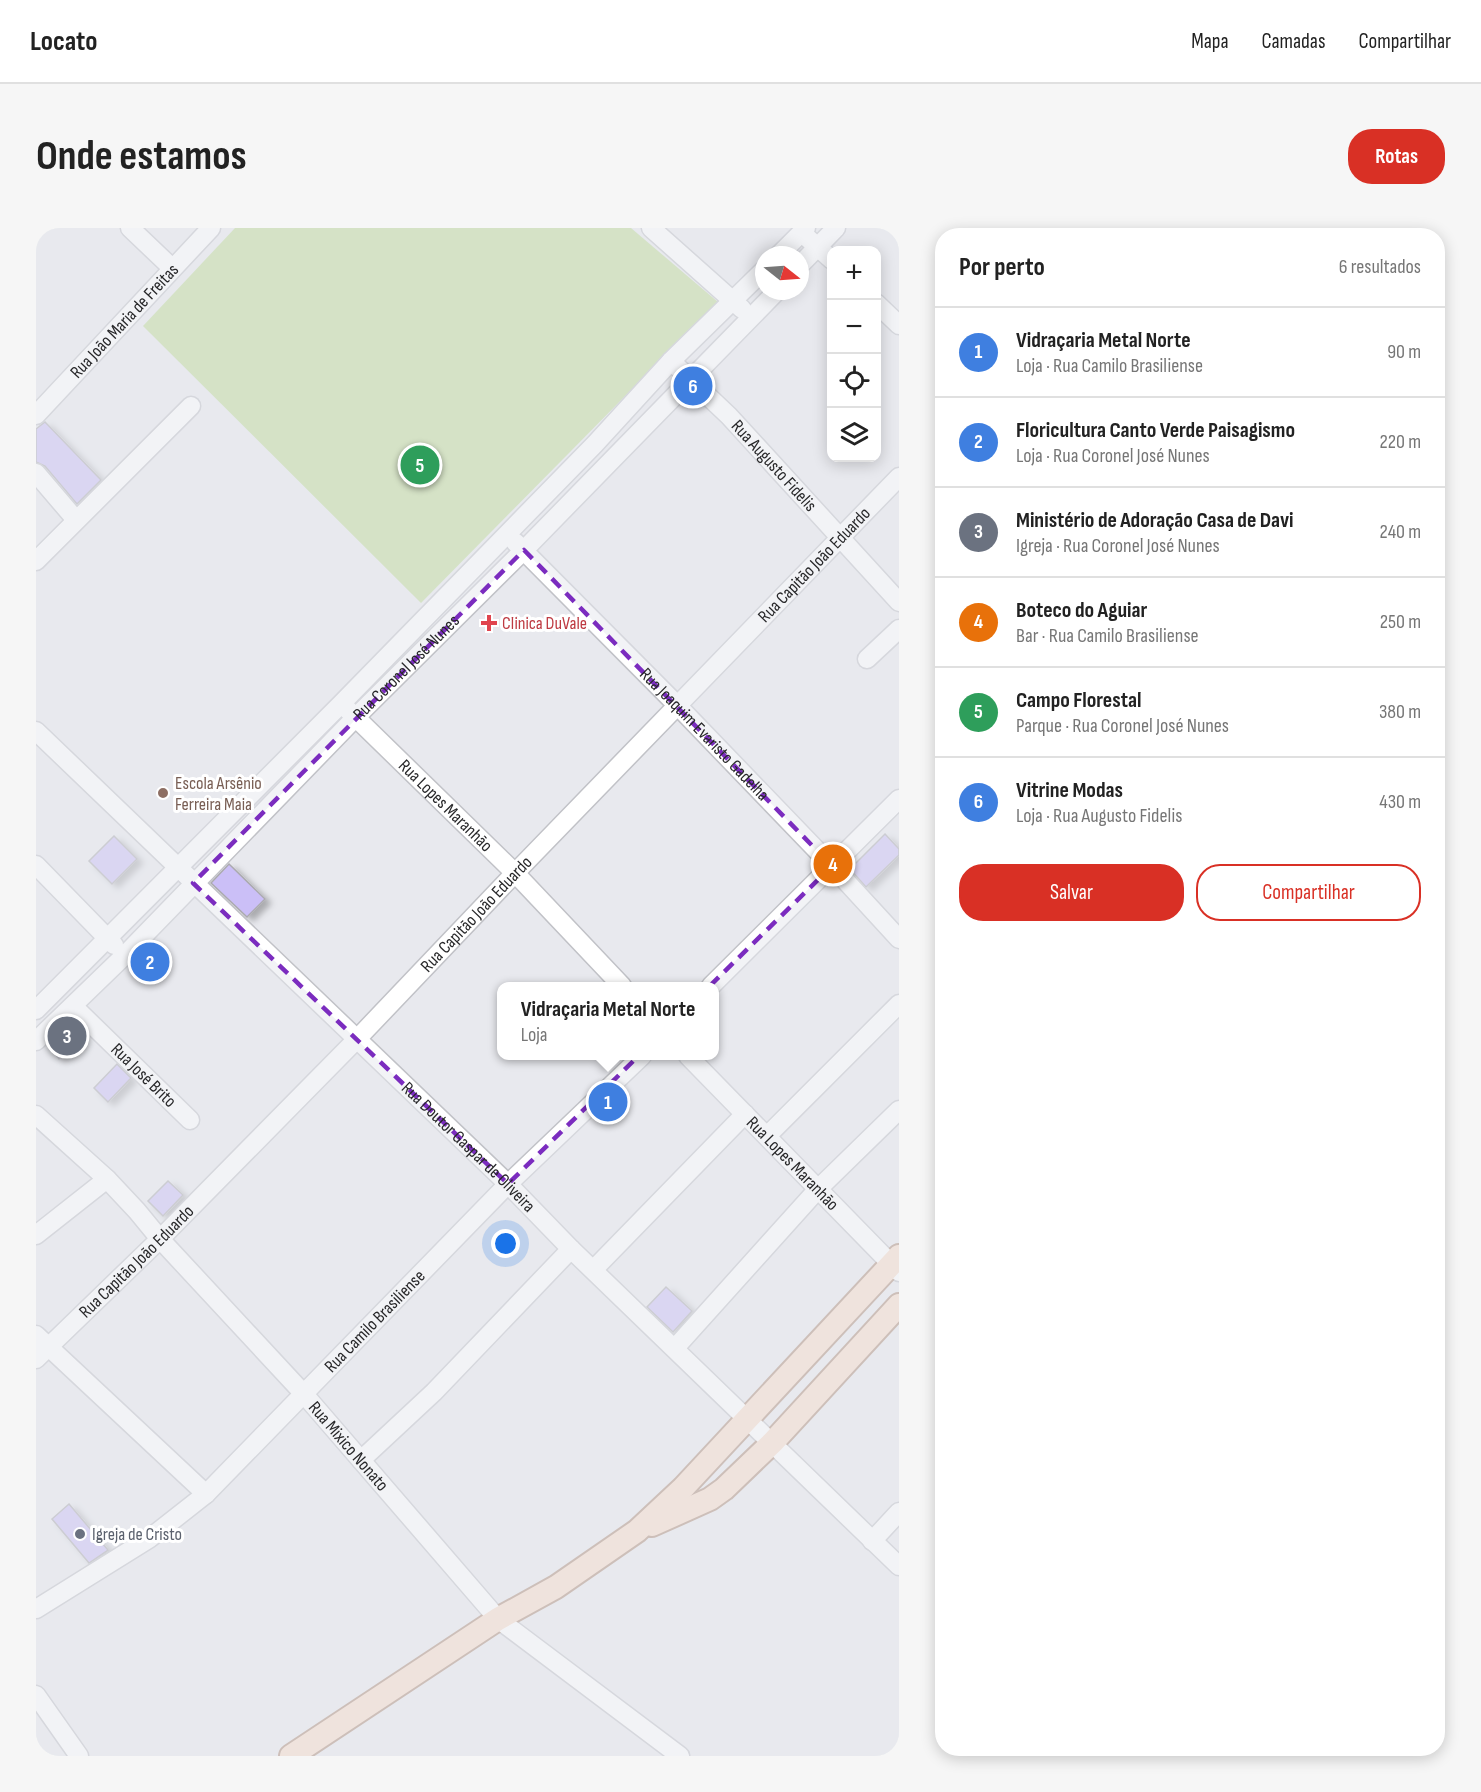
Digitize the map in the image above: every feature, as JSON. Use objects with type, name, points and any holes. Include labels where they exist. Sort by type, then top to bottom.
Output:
[{"type":"main road","points":[[291,1756],[498,1619],[556,1587],[637,1532],[684,1488],[896,1264]]},
{"type":"main road","points":[[637,1532],[710,1499],[744,1471],[899,1305]]},
{"type":"street","points":[[130,228],[172,268]]},
{"type":"street","name":"Rua João Maria de Freitas","points":[[36,415],[211,228]]},
{"type":"street","points":[[651,228],[752,318]]},
{"type":"street","points":[[809,256],[836,228]]},
{"type":"street","points":[[788,246],[804,230],[827,256]]},
{"type":"street","name":"Rua Coronel José Nunes","points":[[40,998],[107,938],[178,869],[595,444],[671,361],[755,279]]},
{"type":"street","name":"Rua Coronel José Nunes","points":[[36,1041],[124,956],[356,717],[524,550],[769,300]]},
{"type":"street","points":[[881,308],[899,325]]},
{"type":"street","name":"Rua Augusto Fidelis","points":[[671,361],[729,416],[899,602]]},
{"type":"street","points":[[36,561],[191,406]]},
{"type":"street","points":[[36,473],[76,520]]},
{"type":"street","name":"Rua Capitão João Eduardo","points":[[43,1353],[160,1239],[357,1039],[899,477]]},
{"type":"street","name":"Rua Joaquim Evaristo Gadelha","points":[[506,533],[677,705],[899,939]]},
{"type":"street","points":[[867,659],[899,629]]},
{"type":"street","name":"Rua Lopes Maranhão","points":[[341,704],[515,873],[617,982]]},
{"type":"street","name":"Rua Doutor Gaspar de Oliveira","points":[[36,731],[508,1184],[899,1566]]},
{"type":"street","points":[[716,982],[899,799]]},
{"type":"street","points":[[36,865],[124,956]]},
{"type":"street","name":"Rua José Brito","points":[[40,998],[68,1010],[190,1120]]},
{"type":"street","points":[[768,1135],[899,1004]]},
{"type":"street","name":"Rua Camilo Brasiliense","points":[[36,1610],[150,1538],[206,1494],[508,1184],[638,1060]]},
{"type":"street","name":"Rua Lopes Maranhão","points":[[692,1060],[768,1135],[818,1189],[896,1264]]},
{"type":"street","points":[[675,1348],[818,1189],[899,1110]]},
{"type":"street","points":[[594,1269],[745,1113]]},
{"type":"street","name":"Rua Mixico Nonato","points":[[36,1115],[107,1179],[303,1393],[498,1619],[680,1756]]},
{"type":"street","points":[[36,1235],[107,1179]]},
{"type":"street","points":[[361,1460],[434,1392],[572,1249]]},
{"type":"street","points":[[36,1335],[43,1353],[206,1494]]},
{"type":"street","points":[[872,1540],[899,1512]]},
{"type":"street","points":[[36,1695],[79,1756]]},
{"type":"highlighted area","points":[[524,550],[832,866],[508,1184],[193,883]]},
{"type":"green space","points":[[235,228],[631,228],[718,302],[421,603],[143,326]]},
{"type":"building","points":[[45,422],[101,480],[77,504],[45,466],[36,462],[36,429]]},
{"type":"building","points":[[885,834],[899,849],[899,855],[866,887],[850,869]]},
{"type":"building","points":[[114,836],[137,859],[112,884],[89,861]]},
{"type":"building","points":[[229,864],[265,899],[247,917],[211,883]]},
{"type":"building","points":[[67,1027],[80,1041],[59,1059],[48,1045]]},
{"type":"building","points":[[117,1064],[131,1078],[108,1102],[94,1088]]},
{"type":"building","points":[[168,1181],[183,1195],[163,1216],[148,1201]]},
{"type":"building","points":[[666,1287],[692,1311],[673,1332],[647,1307]]},
{"type":"building","name":"Igreja de Cristo","points":[[69,1504],[108,1550],[89,1563],[52,1519]]},
{"type":"place","name":"Vitrine Modas","points":[[693,386]]},
{"type":"place","name":"Campo Florestal","points":[[420,465]]},
{"type":"place","name":"Clinica DuVale","points":[[489,623]]},
{"type":"place","name":"Escola Arsênio Ferreira Maia","points":[[163,793]]},
{"type":"place","name":"Boteco do Aguiar","points":[[833,864]]},
{"type":"place","name":"Floricultura Canto Verde Paisagismo","points":[[150,962]]},
{"type":"place","name":"Ministério de Adoração Casa de Davi","points":[[67,1036]]},
{"type":"place","name":"Vidraçaria Metal Norte","points":[[608,1102]]},
{"type":"place","name":"Igreja de Cristo","points":[[80,1534]]}]
